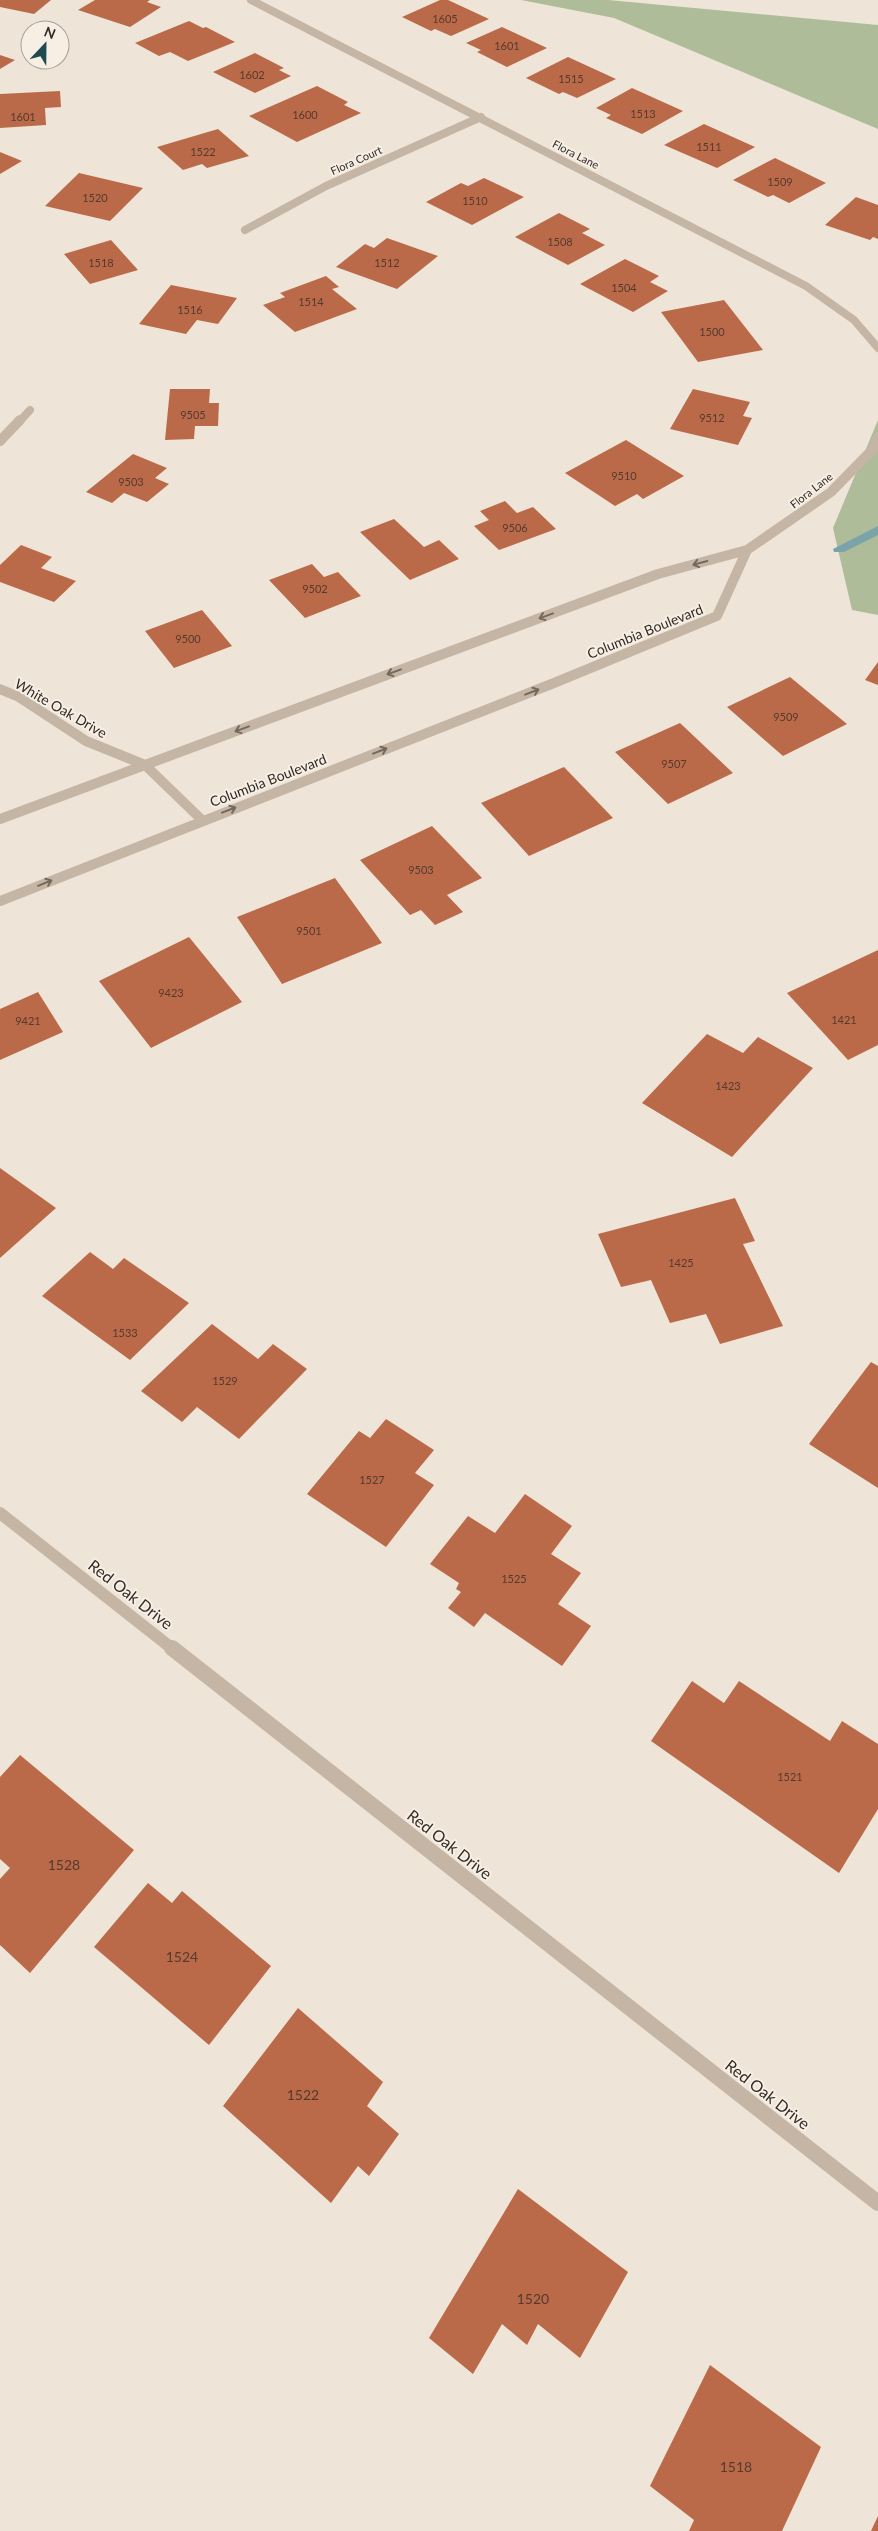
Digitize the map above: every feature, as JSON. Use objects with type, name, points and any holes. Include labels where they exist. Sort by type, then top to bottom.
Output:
[{"type":"street","name":"Flora Lane","points":[[251,0],[806,286],[854,320],[878,348]]},
{"type":"street","name":"Flora Court","points":[[245,230],[326,186],[480,117]]},
{"type":"street","points":[[0,441],[30,410]]},
{"type":"street","name":"Flora Lane","points":[[747,550],[831,492],[874,448],[878,437]]},
{"type":"street","points":[[0,820],[658,574],[747,550]]},
{"type":"street","name":"Columbia Boulevard","points":[[0,901],[554,683],[717,616],[747,550]]},
{"type":"street","name":"White Oak Drive","points":[[0,689],[19,697],[86,741],[145,765],[203,820]]},
{"type":"street","name":"Red Oak Drive","points":[[0,1513],[878,2203]]},
{"type":"green space","points":[[521,0],[608,0],[878,25],[878,129],[614,18]]},
{"type":"green space","points":[[878,420],[878,615],[852,610],[833,528]]},
{"type":"building","points":[[0,0],[51,0],[34,14],[0,7]]},
{"type":"building","points":[[95,0],[150,0],[147,2],[161,7],[130,27],[78,10]]},
{"type":"building","points":[[440,0],[448,0],[489,19],[451,36],[435,29],[431,31],[402,17]]},
{"type":"building","points":[[189,21],[203,28],[206,27],[235,42],[188,61],[170,52],[159,56],[135,43]]},
{"type":"building","points":[[502,27],[547,48],[507,67],[477,52],[481,50],[466,43]]},
{"type":"building","points":[[255,53],[284,68],[279,70],[291,76],[255,93],[213,72]]},
{"type":"building","points":[[0,55],[15,60],[0,69]]},
{"type":"building","points":[[568,57],[616,79],[577,98],[563,92],[559,94],[526,78]]},
{"type":"building","points":[[317,86],[348,102],[344,105],[361,113],[297,142],[249,116]]},
{"type":"building","points":[[632,88],[683,111],[642,134],[606,118],[611,115],[596,108]]},
{"type":"building","points":[[60,91],[61,107],[45,108],[46,125],[0,128],[0,94]]},
{"type":"building","points":[[704,124],[755,147],[717,168],[664,145]]},
{"type":"building","points":[[218,129],[249,156],[207,168],[202,164],[183,170],[157,147]]},
{"type":"building","points":[[0,152],[22,161],[0,174]]},
{"type":"building","points":[[775,158],[826,183],[789,203],[773,195],[768,197],[733,180]]},
{"type":"building","points":[[79,173],[143,188],[110,221],[45,206]]},
{"type":"building","points":[[484,178],[524,197],[472,225],[426,202],[461,183],[468,186]]},
{"type":"building","points":[[856,197],[878,205],[878,239],[873,237],[870,240],[825,225]]},
{"type":"building","points":[[559,213],[590,229],[582,233],[605,245],[568,265],[515,237]]},
{"type":"building","points":[[387,238],[438,256],[397,289],[336,267],[365,244],[374,248]]},
{"type":"building","points":[[111,240],[138,270],[90,284],[64,254]]},
{"type":"building","points":[[625,259],[659,276],[650,282],[668,291],[633,312],[580,284]]},
{"type":"building","points":[[326,276],[339,287],[332,289],[357,309],[295,332],[263,305],[285,297],[280,293]]},
{"type":"building","points":[[171,285],[237,298],[218,324],[197,320],[186,334],[139,324]]},
{"type":"building","points":[[724,300],[763,350],[698,362],[661,312]]},
{"type":"building","points":[[170,389],[210,389],[209,403],[219,403],[218,426],[195,426],[194,439],[165,440]]},
{"type":"building","points":[[693,389],[750,402],[743,416],[752,418],[738,445],[670,429]]},
{"type":"building","points":[[626,440],[684,476],[643,499],[637,494],[615,506],[565,473]]},
{"type":"building","points":[[133,454],[167,468],[155,478],[169,484],[147,502],[124,493],[112,503],[86,492]]},
{"type":"building","points":[[505,501],[517,513],[533,507],[556,529],[499,550],[474,526],[489,520],[480,511]]},
{"type":"building","points":[[394,519],[424,547],[439,540],[459,559],[410,580],[360,532]]},
{"type":"building","points":[[21,545],[52,557],[41,568],[76,581],[54,602],[0,582],[0,565]]},
{"type":"building","points":[[312,564],[324,577],[338,572],[361,596],[305,618],[269,580]]},
{"type":"building","points":[[202,610],[232,646],[174,668],[145,631]]},
{"type":"building","points":[[878,662],[878,685],[865,680]]},
{"type":"building","points":[[790,677],[847,724],[783,756],[727,707]]},
{"type":"building","points":[[680,723],[733,773],[668,804],[615,752]]},
{"type":"building","points":[[564,767],[613,818],[529,856],[481,803]]},
{"type":"building","points":[[432,826],[482,878],[447,895],[463,912],[435,925],[421,910],[410,915],[360,860]]},
{"type":"building","points":[[335,878],[382,943],[282,984],[237,917]]},
{"type":"building","points":[[189,937],[242,1002],[151,1048],[99,981]]},
{"type":"building","points":[[878,950],[878,1045],[848,1060],[787,993]]},
{"type":"building","points":[[38,992],[63,1032],[0,1060],[0,1009]]},
{"type":"building","points":[[707,1034],[743,1053],[758,1037],[813,1068],[732,1157],[642,1103]]},
{"type":"building","points":[[0,1168],[56,1208],[0,1258]]},
{"type":"building","points":[[735,1198],[755,1241],[743,1244],[783,1326],[720,1344],[706,1314],[670,1323],[651,1280],[621,1287],[598,1234]]},
{"type":"building","points":[[90,1252],[113,1269],[124,1258],[189,1303],[130,1360],[42,1296]]},
{"type":"building","points":[[212,1324],[258,1359],[273,1344],[307,1369],[239,1439],[197,1407],[182,1422],[141,1391]]},
{"type":"building","points":[[871,1362],[878,1366],[878,1488],[809,1444]]},
{"type":"building","points":[[386,1419],[434,1450],[415,1473],[434,1485],[386,1547],[307,1494],[359,1431],[370,1438]]},
{"type":"building","points":[[525,1494],[572,1526],[551,1554],[581,1573],[558,1604],[591,1626],[562,1666],[485,1613],[474,1627],[448,1608],[461,1592],[456,1589],[459,1583],[430,1564],[468,1516],[495,1533]]},
{"type":"building","points":[[692,1681],[724,1703],[739,1681],[830,1741],[842,1721],[878,1744],[878,1809],[839,1873],[651,1741]]},
{"type":"building","points":[[20,1755],[134,1850],[30,1973],[0,1945],[0,1879],[10,1868],[0,1859],[0,1777]]},
{"type":"building","points":[[148,1883],[172,1903],[182,1891],[271,1966],[209,2045],[94,1947]]},
{"type":"building","points":[[298,2008],[383,2082],[367,2106],[399,2134],[369,2176],[358,2166],[331,2203],[223,2106]]},
{"type":"building","points":[[518,2189],[628,2272],[580,2358],[538,2324],[527,2345],[502,2324],[473,2374],[429,2338]]},
{"type":"building","points":[[710,2365],[821,2447],[782,2531],[689,2531],[694,2520],[650,2486]]},
{"type":"building","points":[[878,2516],[878,2531],[871,2531]]},
{"type":"waterway","points":[[839,549],[878,530]]}]
